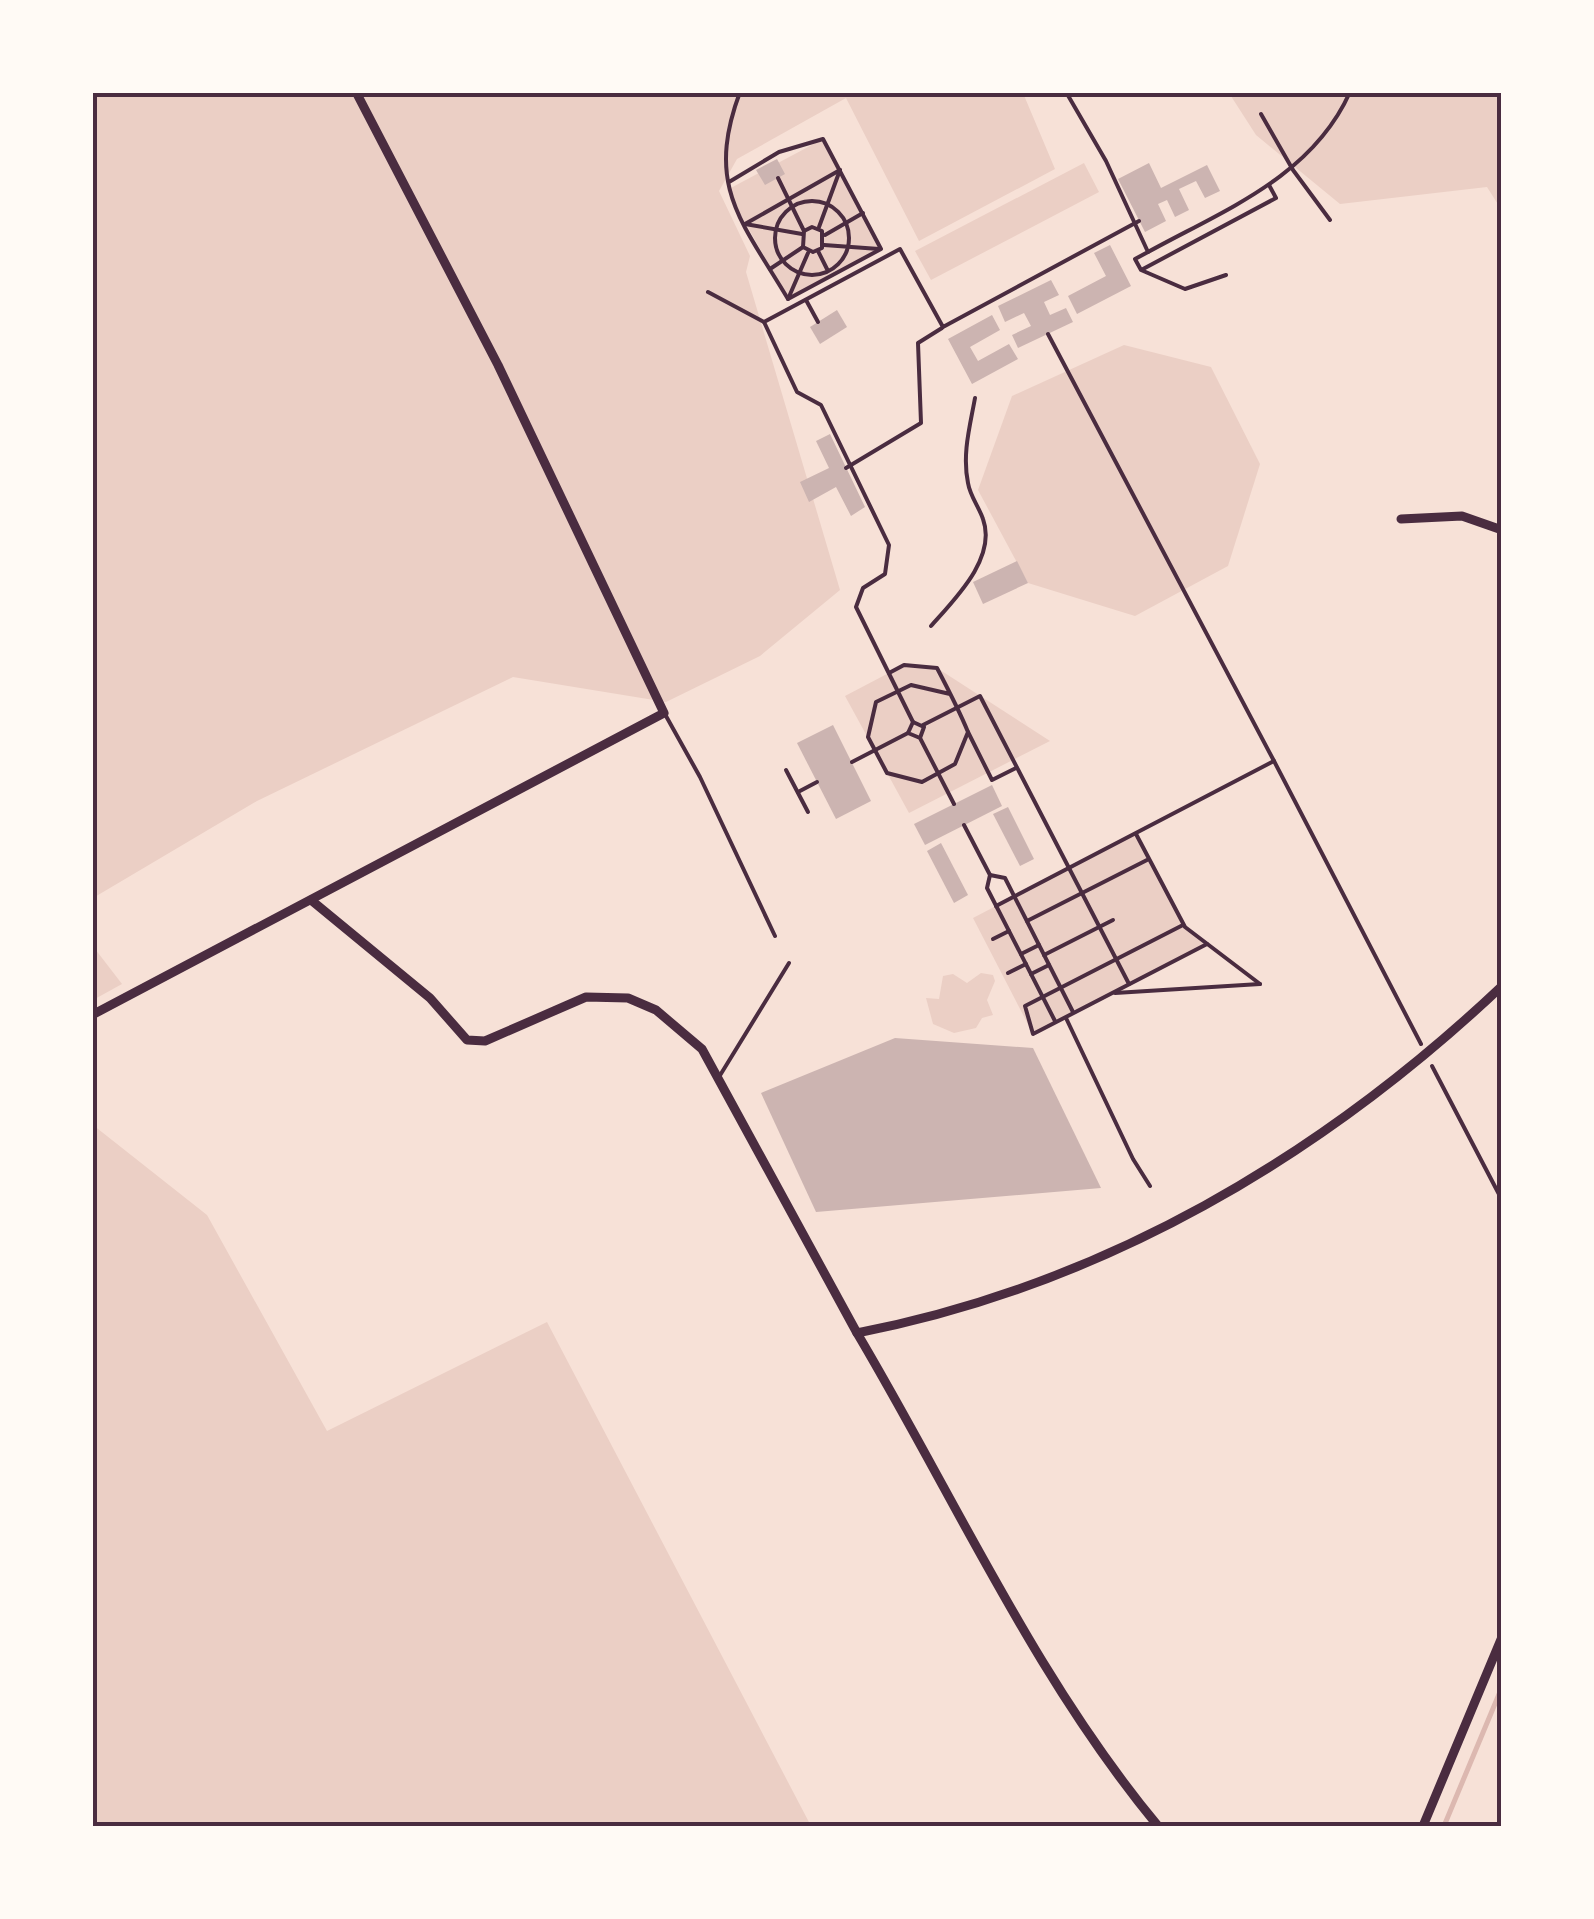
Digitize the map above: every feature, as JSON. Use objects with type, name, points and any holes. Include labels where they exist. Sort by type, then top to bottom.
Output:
[{"type":"street","points":[[92,1014],[664,713],[498,365],[356,92]]},
{"type":"street","points":[[1401,519],[1462,516],[1502,530]]},
{"type":"street","points":[[311,900],[430,998],[467,1040],[485,1041],[586,997],[614,996],[656,1010],[702,1049],[1060,1692],[1101,1758],[1158,1826]]},
{"type":"street","points":[[858,1332],[909,1323],[1017,1290],[1178,1219],[1325,1132],[1426,1054],[1502,986]]},
{"type":"street","points":[[1423,1826],[1502,1637]]},
{"type":"lane","points":[[930,626],[961,592],[986,547],[985,522],[968,486],[965,452],[976,398]]},
{"type":"lane","points":[[664,713],[700,777],[775,936]]},
{"type":"lane","points":[[719,1077],[789,963]]},
{"type":"path","points":[[740,92],[725,133],[729,182],[726,190],[788,299]]},
{"type":"path","points":[[1066,92],[1106,161],[1148,252]]},
{"type":"path","points":[[1226,275],[1185,289],[1142,270],[1135,259],[1293,170],[1338,119],[1350,92]]},
{"type":"path","points":[[1261,114],[1293,170],[1330,220]]},
{"type":"path","points":[[729,182],[823,139],[882,249]]},
{"type":"path","points":[[745,224],[840,170]]},
{"type":"path","points":[[745,224],[803,233],[818,228],[840,170]]},
{"type":"path","points":[[778,178],[803,233],[803,247]]},
{"type":"path","points":[[1142,270],[1276,198],[1270,185]]},
{"type":"path","points":[[811,201],[828,204],[844,222],[847,247],[840,263],[829,274],[800,274],[782,262],[774,243],[775,230],[792,207],[811,201]]},
{"type":"path","points":[[803,247],[818,251],[824,245],[825,235],[862,213]]},
{"type":"path","points":[[848,466],[921,423],[918,343],[1140,221]]},
{"type":"path","points":[[818,228],[825,235]]},
{"type":"path","points":[[1192,228],[1199,239]]},
{"type":"path","points":[[824,245],[882,249]]},
{"type":"path","points":[[770,269],[803,247]]},
{"type":"path","points":[[788,299],[882,249]]},
{"type":"path","points":[[764,322],[900,249],[944,327]]},
{"type":"path","points":[[788,299],[809,251]]},
{"type":"path","points":[[818,251],[834,284]]},
{"type":"path","points":[[1021,287],[1027,292]]},
{"type":"path","points":[[708,292],[764,322],[797,392],[821,405],[889,545],[885,574],[863,588],[856,607],[913,722],[923,725],[980,696],[1129,984]]},
{"type":"path","points":[[806,300],[818,322]]},
{"type":"path","points":[[1048,334],[1502,1200]]},
{"type":"path","points":[[888,673],[904,665],[938,668],[992,780],[1017,767]]},
{"type":"path","points":[[950,694],[911,685],[876,702],[868,738],[886,773],[922,782],[955,764],[968,732]]},
{"type":"path","points":[[852,762],[908,733],[913,722]]},
{"type":"path","points":[[923,725],[920,738],[954,804]]},
{"type":"path","points":[[908,733],[920,738]]},
{"type":"path","points":[[996,906],[1274,761]]},
{"type":"path","points":[[786,770],[808,812]]},
{"type":"path","points":[[798,792],[817,782]]},
{"type":"path","points":[[964,825],[990,875],[987,888],[1055,1021]]},
{"type":"path","points":[[1110,994],[1260,984],[1183,924],[1136,833]]},
{"type":"path","points":[[1027,922],[1149,860]]},
{"type":"path","points":[[990,875],[1005,878],[1073,1012]]},
{"type":"path","points":[[1044,955],[1113,920]]},
{"type":"path","points":[[1183,924],[1022,1009],[1033,1034],[1207,944]]},
{"type":"path","points":[[993,938],[1009,931]]},
{"type":"path","points":[[1020,954],[1039,945]]},
{"type":"path","points":[[1008,972],[1026,964]]},
{"type":"path","points":[[1031,974],[1049,965]]},
{"type":"path","points":[[1065,1016],[1133,1152],[1132,1159],[1138,1162],[1150,1186]]},
{"type":"shaded area","points":[[92,93],[1023,93],[1055,169],[919,241],[846,98],[737,159],[719,191],[750,256],[746,272],[840,590],[760,656],[666,702],[513,677],[257,801],[93,898]]},
{"type":"shaded area","points":[[1229,93],[1501,93],[1501,209],[1487,187],[1340,204],[1256,135]]},
{"type":"shaded area","points":[[823,139],[881,249],[788,299],[727,190]]},
{"type":"shaded area","points":[[1084,163],[1099,192],[931,280],[915,251]]},
{"type":"shaded area","points":[[1124,345],[1211,367],[1260,464],[1228,566],[1135,616],[1028,583],[978,490],[1012,396]]},
{"type":"shaded area","points":[[904,665],[937,668],[1050,741],[909,813],[845,696]]},
{"type":"shaded area","points":[[1136,833],[1183,925],[1207,944],[1033,1034],[973,918]]},
{"type":"shaded area","points":[[92,945],[122,984],[93,1000],[92,1000]]},
{"type":"shaded area","points":[[981,973],[993,975],[995,981],[987,1000],[993,1015],[982,1018],[976,1028],[954,1033],[933,1024],[926,998],[939,999],[943,976],[953,974],[967,983]]},
{"type":"shaded area","points":[[93,1125],[207,1215],[327,1431],[547,1322],[811,1826],[93,1826]]},
{"type":"building","points":[[777,159],[785,174],[765,185],[756,170]]},
{"type":"building","points":[[1149,163],[1161,188],[1207,165],[1220,191],[1205,198],[1196,181],[1179,189],[1189,210],[1175,217],[1167,200],[1158,204],[1166,221],[1145,232],[1118,179]]},
{"type":"building","points":[[1110,245],[1131,286],[1077,314],[1068,296],[1106,276],[1094,253]]},
{"type":"building","points":[[1051,280],[1059,295],[1044,302],[1050,315],[1066,308],[1073,322],[1018,348],[1012,335],[1031,326],[1024,313],[1005,322],[998,306]]},
{"type":"building","points":[[837,310],[847,327],[820,344],[810,327]]},
{"type":"building","points":[[992,315],[1000,330],[970,347],[978,361],[1009,344],[1018,359],[972,384],[948,339]]},
{"type":"building","points":[[830,434],[865,507],[851,516],[836,487],[809,502],[800,482],[829,468],[816,441]]},
{"type":"building","points":[[1017,561],[1028,583],[983,604],[973,582]]},
{"type":"building","points":[[833,725],[871,801],[836,819],[797,743]]},
{"type":"building","points":[[992,785],[1002,806],[925,845],[914,824]]},
{"type":"building","points":[[1008,807],[1034,859],[1020,866],[993,814]]},
{"type":"building","points":[[941,843],[968,895],[954,903],[927,851]]},
{"type":"building","points":[[895,1038],[1033,1048],[1101,1188],[816,1212],[761,1093]]},
{"type":"waterway","points":[[1444,1826],[1502,1687]]}]
